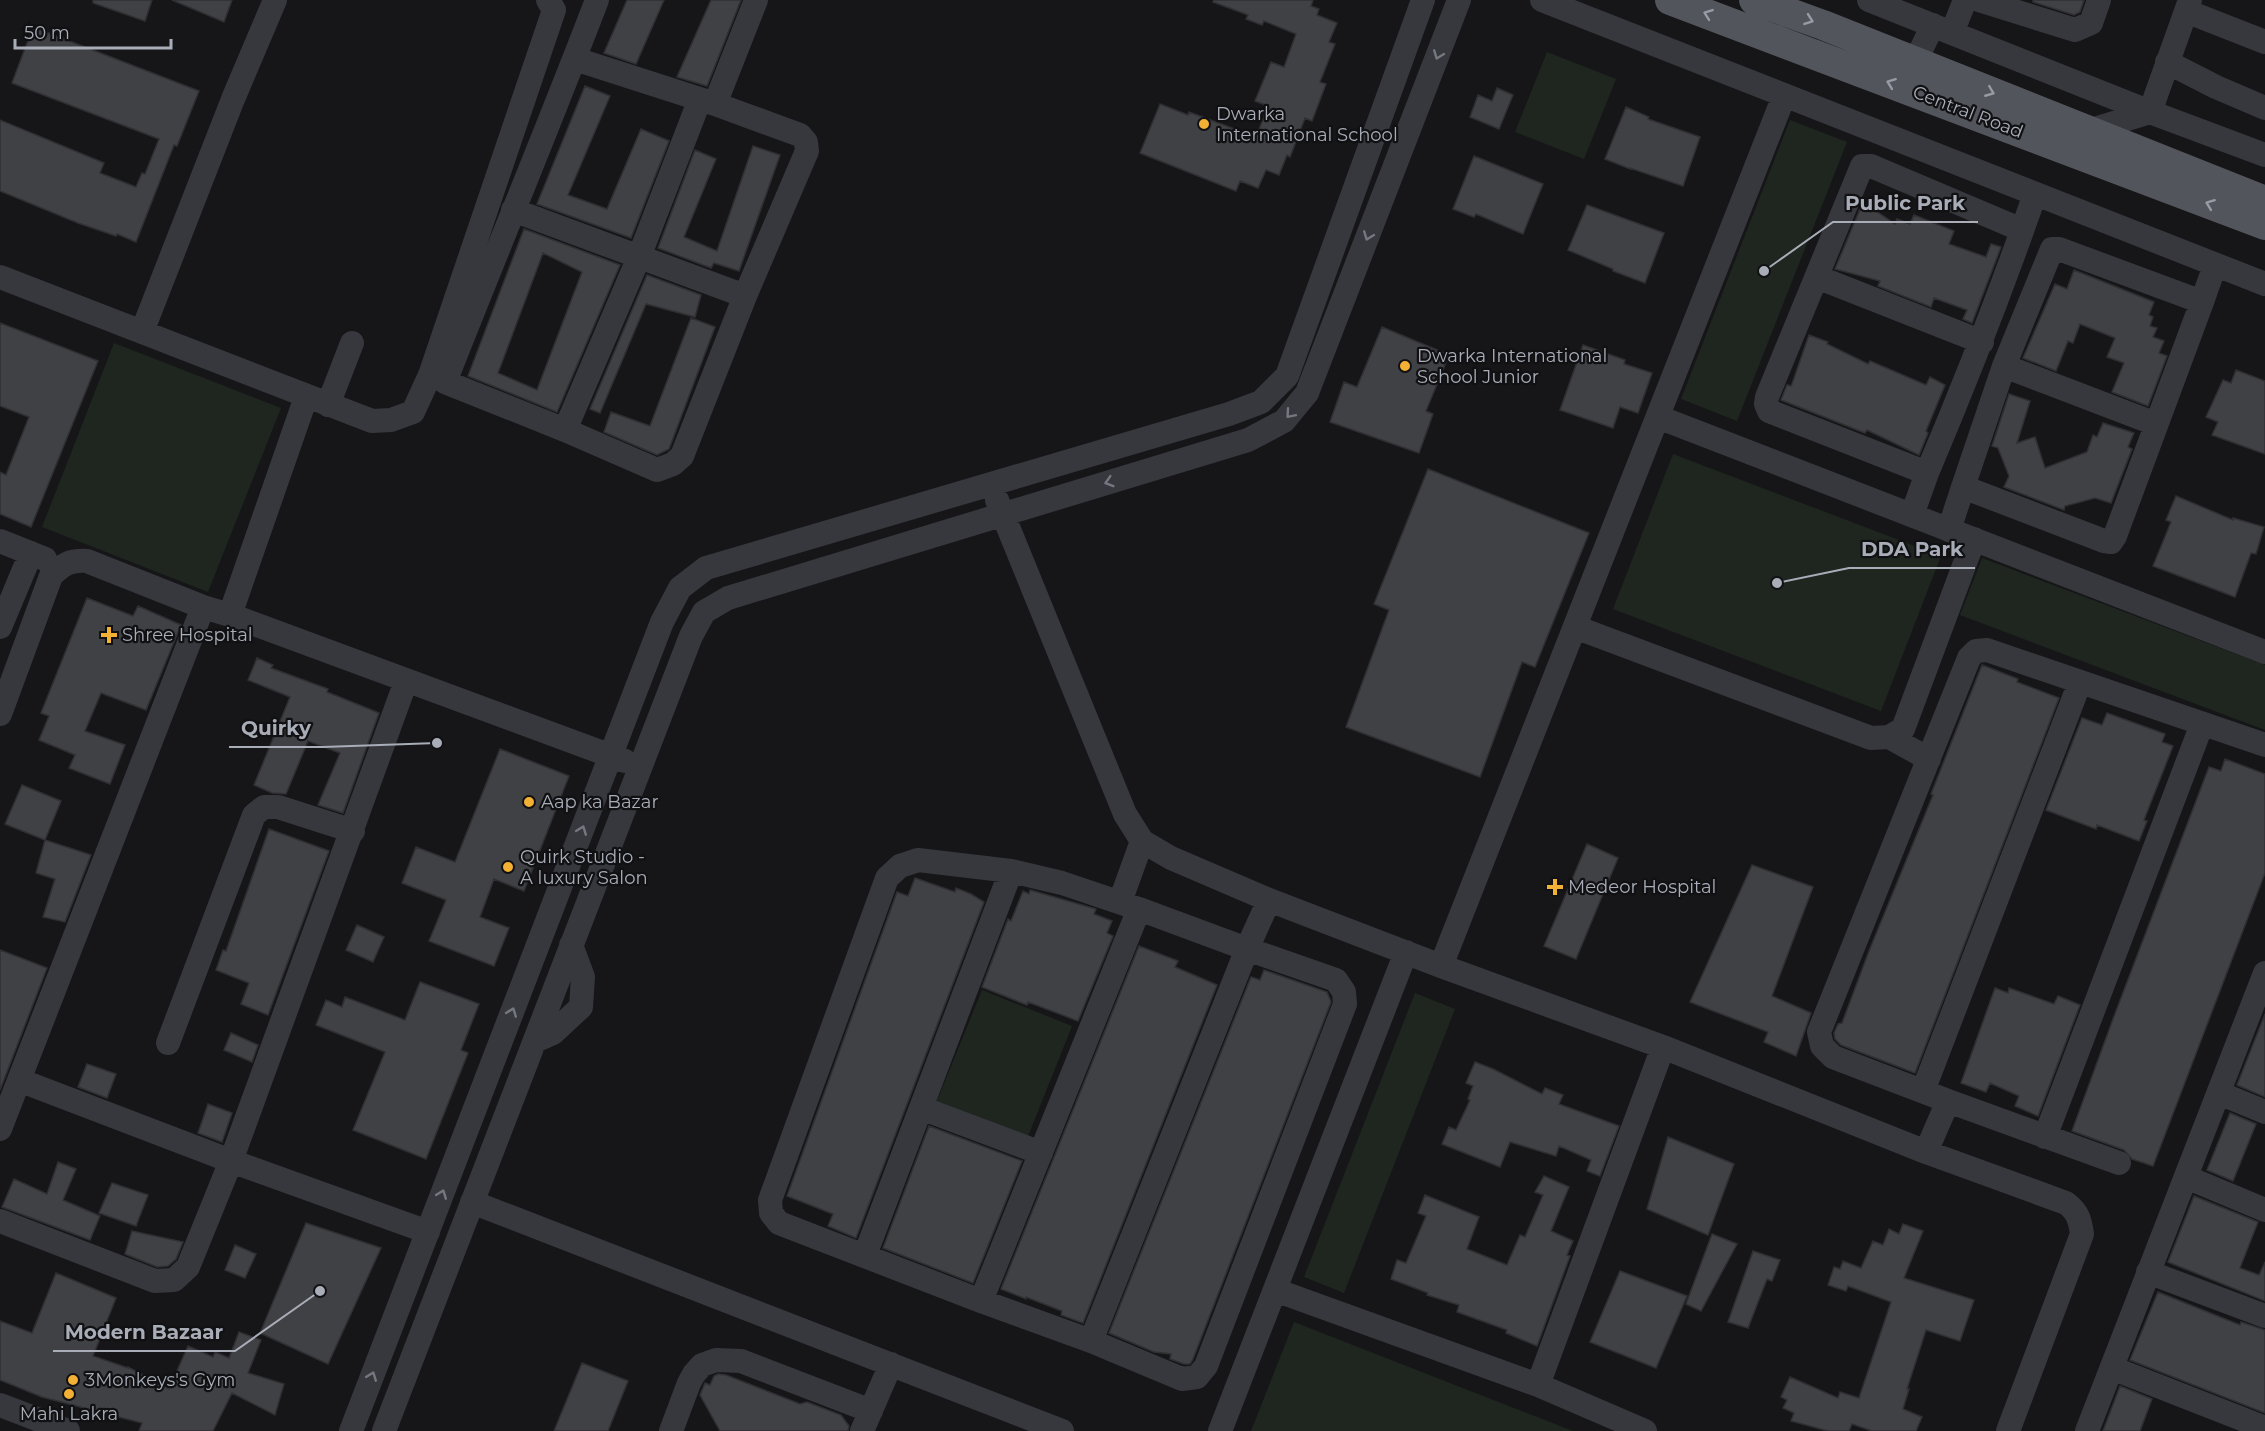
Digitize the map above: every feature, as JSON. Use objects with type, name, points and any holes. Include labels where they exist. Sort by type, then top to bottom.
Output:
[{"type":"main road","name":"Central Road","points":[[1670,0],[2265,225]]},
{"type":"main road","name":"Central Road","points":[[1754,0],[2265,201]]},
{"type":"street","points":[[142,333],[233,99],[275,0]]},
{"type":"street","points":[[438,378],[554,10],[548,0]]},
{"type":"street","points":[[0,277],[372,421],[391,420],[413,412],[438,378],[513,210],[597,0]]},
{"type":"street","points":[[565,430],[707,101],[756,0]]},
{"type":"street","points":[[351,1431],[662,622],[680,588],[706,568],[1228,414],[1261,402],[1287,376],[1424,0]]},
{"type":"street","points":[[384,1431],[691,636],[704,612],[728,598],[1248,440],[1284,421],[1307,393],[1459,0]]},
{"type":"street","points":[[1542,0],[2265,284]]},
{"type":"street","points":[[1869,0],[1904,7],[1943,29],[2150,112],[2265,154]]},
{"type":"street","points":[[1915,62],[1965,0]]},
{"type":"street","points":[[1979,0],[2075,30],[2091,23],[2099,0]]},
{"type":"street","points":[[2150,112],[2185,13],[2265,42]]},
{"type":"street","points":[[438,378],[657,470],[673,464],[682,456],[745,296],[807,151],[806,142],[800,135],[707,101],[574,59]]},
{"type":"street","points":[[2167,63],[2265,108]]},
{"type":"street","points":[[1442,966],[1784,96]]},
{"type":"street","points":[[2088,131],[2150,112]]},
{"type":"street","points":[[1928,473],[1769,411],[1766,404],[1767,397],[1862,166],[1871,166],[2022,230]]},
{"type":"street","points":[[1912,515],[1982,342],[2035,194]]},
{"type":"street","points":[[513,210],[745,296]]},
{"type":"street","points":[[1949,530],[2004,366],[2052,249],[2058,249],[2202,302]]},
{"type":"street","points":[[1963,487],[2111,542],[2215,265]]},
{"type":"street","points":[[1817,277],[1982,342]]},
{"type":"street","points":[[230,615],[317,401],[352,343]]},
{"type":"street","points":[[2004,366],[2156,424]]},
{"type":"street","points":[[1658,417],[2265,652]]},
{"type":"street","points":[[991,484],[1125,814],[1142,841],[1171,858],[1269,900],[1663,1047],[1926,1152],[2066,1203],[2075,1210],[2080,1219],[2082,1234],[2008,1431]]},
{"type":"street","points":[[1575,627],[1871,738],[1889,737],[1903,729],[1974,539]]},
{"type":"street","points":[[0,541],[61,565]]},
{"type":"street","points":[[0,627],[31,553]]},
{"type":"street","points":[[0,714],[51,576],[61,565],[73,560],[87,561],[203,608],[230,615],[640,767]]},
{"type":"street","points":[[0,1129],[203,608]]},
{"type":"street","points":[[2119,1163],[1833,1057],[1822,1046],[1819,1032],[1970,658],[1976,651],[1987,650],[2265,745]]},
{"type":"street","points":[[0,1221],[155,1281],[174,1280],[188,1267],[231,1161],[406,681]]},
{"type":"street","points":[[1923,1091],[2080,682]]},
{"type":"street","points":[[2045,1137],[2202,724]]},
{"type":"street","points":[[1889,737],[1929,759]]},
{"type":"street","points":[[168,1043],[254,816],[264,807],[278,807],[353,831]]},
{"type":"street","points":[[981,1301],[1041,1153],[1130,905],[1142,841]]},
{"type":"street","points":[[918,860],[1011,871],[1062,883],[1130,905],[1336,980],[1344,992],[1345,1004],[1206,1366],[1197,1377],[1182,1379],[1090,1341],[779,1223],[771,1213],[770,1200],[887,878],[900,866],[918,860]]},
{"type":"street","points":[[865,1255],[1011,871]]},
{"type":"street","points":[[1090,1341],[1247,949],[1269,900]]},
{"type":"street","points":[[1220,1431],[1406,952]]},
{"type":"street","points":[[2087,1431],[2219,1093],[2258,1013],[2265,974]]},
{"type":"street","points":[[1538,1385],[1663,1047]]},
{"type":"street","points":[[19,1080],[231,1161],[428,1232]]},
{"type":"street","points":[[2219,1093],[2265,1112]]},
{"type":"street","points":[[1926,1152],[1948,1101]]},
{"type":"street","points":[[921,1108],[1041,1153]]},
{"type":"street","points":[[2186,1177],[2265,1210]]},
{"type":"street","points":[[472,1202],[1062,1431]]},
{"type":"street","points":[[2148,1272],[2265,1316]]},
{"type":"street","points":[[1275,1290],[1538,1385],[1645,1431]]},
{"type":"street","points":[[671,1431],[694,1374],[702,1365],[716,1360],[741,1361],[867,1421],[891,1364]]},
{"type":"street","points":[[2112,1368],[2265,1428]]},
{"type":"street","points":[[0,1405],[68,1431]]},
{"type":"shaded area","points":[[1547,52],[1616,79],[1584,159],[1515,132]]},
{"type":"shaded area","points":[[1790,120],[1847,142],[1737,421],[1681,399]]},
{"type":"shaded area","points":[[114,343],[281,408],[208,592],[42,527]]},
{"type":"shaded area","points":[[1673,454],[1941,556],[1881,711],[1613,609]]},
{"type":"shaded area","points":[[1982,558],[2265,665],[2265,730],[1960,615]]},
{"type":"shaded area","points":[[982,990],[1072,1026],[1025,1144],[934,1108]]},
{"type":"shaded area","points":[[1415,993],[1455,1009],[1344,1293],[1304,1277]]},
{"type":"shaded area","points":[[1294,1322],[1573,1431],[1251,1431]]},
{"type":"building","points":[[93,0],[152,0],[145,21],[93,3]]},
{"type":"building","points":[[172,0],[232,0],[224,22]]},
{"type":"building","points":[[627,0],[664,0],[636,64],[604,53]]},
{"type":"building","points":[[711,0],[741,0],[707,86],[677,77]]},
{"type":"building","points":[[1214,0],[1313,0],[1311,6],[1319,9],[1317,15],[1337,23],[1329,42],[1335,44],[1320,82],[1326,84],[1312,121],[1305,118],[1290,157],[1287,155],[1279,175],[1266,170],[1258,188],[1240,181],[1236,191],[1140,153],[1160,104],[1188,115],[1189,112],[1256,137],[1268,106],[1255,101],[1271,62],[1284,67],[1296,34],[1264,21],[1262,25],[1246,19],[1248,15],[1213,2]]},
{"type":"building","points":[[2033,0],[2084,0],[2080,12],[2074,15],[2033,2]]},
{"type":"building","points":[[33,27],[199,91],[177,146],[174,145],[136,242],[78,223],[0,191],[0,120],[104,163],[100,173],[136,187],[142,173],[145,174],[159,139],[12,83]]},
{"type":"building","points":[[585,86],[610,96],[568,195],[607,209],[641,129],[669,141],[631,238],[537,204]]},
{"type":"building","points":[[1497,88],[1513,95],[1499,129],[1470,117],[1478,95],[1492,101]]},
{"type":"building","points":[[1626,107],[1649,117],[1648,119],[1700,137],[1683,186],[1605,159]]},
{"type":"building","points":[[753,146],[780,155],[739,271],[714,263],[711,268],[658,248],[695,150],[716,159],[684,237],[717,251]]},
{"type":"building","points":[[1474,156],[1543,184],[1523,234],[1476,214],[1474,217],[1453,209]]},
{"type":"building","points":[[1863,202],[1895,224],[1897,219],[1910,224],[1914,215],[1954,231],[1949,244],[1986,257],[1991,244],[2001,247],[1972,323],[1963,319],[1967,310],[1934,298],[1931,307],[1878,286],[1880,281],[1835,269]]},
{"type":"building","points":[[1587,205],[1664,233],[1645,283],[1568,250]]},
{"type":"building","points":[[524,229],[620,265],[557,412],[468,376]],"holes":[[[543,253],[582,272],[537,390],[498,373]]]},
{"type":"building","points":[[2074,270],[2154,302],[2149,315],[2153,317],[2150,326],[2157,328],[2153,337],[2164,341],[2159,353],[2167,356],[2148,406],[2112,392],[2124,363],[2107,357],[2115,338],[2080,324],[2073,343],[2068,341],[2056,371],[2023,358],[2055,284],[2067,289]]},
{"type":"building","points":[[647,275],[701,295],[695,317],[646,304],[600,413],[590,409]]},
{"type":"building","points":[[691,318],[715,327],[669,449],[657,455],[604,432],[611,412],[650,426]]},
{"type":"building","points":[[0,323],[98,361],[31,527],[0,514],[0,472],[6,475],[29,417],[0,406]]},
{"type":"building","points":[[1382,327],[1449,355],[1426,411],[1433,414],[1419,453],[1330,422],[1344,382],[1357,387]]},
{"type":"building","points":[[1809,335],[1828,342],[1827,344],[1868,364],[1870,361],[1926,385],[1930,377],[1945,385],[1919,455],[1867,430],[1865,433],[1781,400],[1787,385],[1792,384]]},
{"type":"building","points":[[1583,345],[1625,360],[1624,364],[1652,373],[1638,413],[1620,407],[1613,428],[1560,410]]},
{"type":"building","points":[[2236,370],[2265,381],[2265,454],[2212,435],[2218,422],[2206,417],[2223,380],[2231,383]]},
{"type":"building","points":[[2009,394],[2030,401],[2017,443],[2035,437],[2045,468],[2087,452],[2093,435],[2097,437],[2103,423],[2134,433],[2128,447],[2132,449],[2111,503],[2095,498],[2065,506],[2064,510],[2004,487],[2009,476],[1998,448],[1992,446]]},
{"type":"building","points":[[1428,469],[1589,533],[1535,667],[1522,662],[1480,777],[1346,727],[1389,610],[1374,604]]},
{"type":"building","points":[[2176,496],[2233,520],[2233,518],[2264,527],[2256,554],[2251,553],[2235,597],[2153,566],[2171,522],[2166,520]]},
{"type":"building","points":[[87,598],[133,616],[138,606],[181,625],[146,710],[101,693],[85,731],[125,745],[110,784],[69,768],[75,755],[39,740],[49,716],[41,713]]},
{"type":"building","points":[[257,658],[273,665],[271,668],[328,689],[327,692],[379,713],[343,813],[318,805],[340,753],[308,741],[286,794],[272,793],[254,785],[290,697],[248,680]]},
{"type":"building","points":[[1982,665],[2018,679],[2017,682],[2059,698],[1915,1073],[1841,1045],[1835,1039],[1834,1033],[1838,1024],[1842,1023]]},
{"type":"building","points":[[2107,713],[2165,734],[2162,742],[2173,746],[2144,820],[2147,821],[2139,841],[2097,825],[2096,829],[2046,810],[2082,718],[2102,725]]},
{"type":"building","points":[[500,749],[569,776],[524,891],[494,879],[480,917],[509,928],[494,966],[429,941],[446,900],[402,883],[416,847],[455,862]]},
{"type":"building","points":[[2225,759],[2265,774],[2265,873],[2153,1166],[2132,1159],[2124,1150],[2072,1131],[2209,767],[2221,771]]},
{"type":"building","points":[[22,785],[61,801],[45,840],[5,824]]},
{"type":"building","points":[[269,829],[329,851],[268,1015],[241,1004],[249,983],[216,970],[223,950],[226,951]]},
{"type":"building","points":[[45,840],[91,855],[65,922],[43,917],[55,879],[36,873]]},
{"type":"building","points":[[1587,844],[1618,858],[1576,959],[1544,946]]},
{"type":"building","points":[[1752,865],[1813,887],[1772,996],[1811,1013],[1796,1056],[1764,1042],[1768,1032],[1690,1002]]},
{"type":"building","points":[[915,878],[955,892],[956,888],[984,902],[856,1238],[828,1226],[833,1214],[787,1196],[897,892],[908,896]]},
{"type":"building","points":[[1030,890],[1096,909],[1094,914],[1112,921],[1107,933],[1113,936],[1078,1021],[1028,1002],[1027,1005],[982,987],[1008,919],[1011,921],[1023,891],[1029,894]]},
{"type":"building","points":[[357,925],[384,937],[373,962],[346,950]]},
{"type":"building","points":[[1139,946],[1178,961],[1175,967],[1217,985],[1083,1323],[1061,1315],[1062,1311],[1001,1289]]},
{"type":"building","points":[[0,950],[47,968],[0,1090]]},
{"type":"building","points":[[1264,970],[1327,992],[1331,1002],[1193,1359],[1190,1364],[1184,1364],[1170,1359],[1171,1354],[1154,1352],[1109,1333],[1251,977],[1260,980]]},
{"type":"building","points":[[420,982],[479,1004],[461,1050],[468,1053],[426,1159],[353,1130],[385,1052],[316,1025],[326,1000],[342,1007],[345,997],[405,1020]]},
{"type":"building","points":[[1995,988],[2008,993],[2009,988],[2054,1004],[2058,996],[2080,1005],[2038,1116],[2015,1106],[2019,1096],[1990,1083],[1986,1092],[1961,1083]]},
{"type":"building","points":[[2265,1014],[2265,1097],[2237,1085]]},
{"type":"building","points":[[231,1033],[258,1045],[252,1062],[224,1050]]},
{"type":"building","points":[[1475,1062],[1542,1094],[1545,1088],[1563,1095],[1559,1104],[1619,1126],[1600,1176],[1587,1171],[1591,1160],[1559,1146],[1556,1156],[1510,1142],[1500,1167],[1442,1144],[1449,1127],[1456,1130],[1470,1100],[1468,1099],[1473,1086],[1466,1083]]},
{"type":"building","points":[[87,1064],[116,1074],[107,1098],[78,1087]]},
{"type":"building","points":[[208,1104],[232,1113],[222,1142],[198,1133]]},
{"type":"building","points":[[2230,1113],[2256,1124],[2233,1181],[2207,1170]]},
{"type":"building","points":[[929,1126],[1022,1161],[973,1283],[883,1248]]},
{"type":"building","points":[[1668,1137],[1734,1164],[1708,1235],[1647,1209]]},
{"type":"building","points":[[58,1162],[76,1169],[63,1200],[100,1216],[90,1240],[2,1207],[14,1179],[47,1194]]},
{"type":"building","points":[[1544,1176],[1569,1187],[1551,1231],[1573,1241],[1567,1255],[1570,1256],[1537,1346],[1506,1333],[1507,1330],[1457,1312],[1459,1305],[1427,1295],[1428,1293],[1391,1279],[1397,1260],[1406,1263],[1426,1216],[1418,1213],[1425,1195],[1479,1217],[1467,1249],[1507,1265],[1520,1235],[1525,1237],[1543,1195],[1535,1192]]},
{"type":"building","points":[[112,1183],[148,1195],[136,1226],[99,1213]]},
{"type":"building","points":[[2194,1196],[2258,1222],[2240,1268],[2259,1275],[2265,1262],[2265,1301],[2168,1262]]},
{"type":"building","points":[[306,1223],[381,1248],[328,1364],[260,1333]]},
{"type":"building","points":[[1903,1224],[1923,1231],[1904,1278],[1974,1300],[1960,1341],[1926,1330],[1903,1409],[1922,1417],[1916,1431],[1872,1431],[1852,1424],[1849,1431],[1828,1431],[1791,1421],[1794,1413],[1783,1408],[1787,1400],[1781,1397],[1790,1377],[1838,1398],[1840,1392],[1859,1398],[1891,1302],[1848,1286],[1846,1291],[1828,1285],[1834,1267],[1840,1269],[1843,1261],[1861,1268],[1873,1241],[1883,1245],[1889,1229],[1899,1234]]},
{"type":"building","points":[[132,1231],[183,1242],[176,1259],[168,1266],[157,1267],[125,1254]]},
{"type":"building","points":[[1712,1234],[1737,1244],[1701,1311],[1686,1304]]},
{"type":"building","points":[[235,1245],[256,1254],[245,1278],[225,1270]]},
{"type":"building","points":[[1753,1251],[1780,1260],[1772,1281],[1767,1279],[1748,1328],[1728,1322]]},
{"type":"building","points":[[1620,1271],[1687,1296],[1656,1368],[1590,1342]]},
{"type":"building","points":[[56,1273],[116,1298],[93,1356],[128,1367],[169,1389],[188,1346],[213,1357],[215,1352],[229,1358],[239,1332],[261,1340],[248,1373],[284,1384],[275,1415],[232,1393],[213,1431],[139,1431],[142,1423],[42,1397],[0,1380],[0,1321],[32,1333]]},
{"type":"building","points":[[2158,1292],[2240,1325],[2241,1322],[2265,1330],[2265,1413],[2130,1360]]},
{"type":"building","points":[[582,1363],[628,1381],[608,1431],[554,1431]]},
{"type":"building","points":[[726,1375],[800,1404],[807,1402],[841,1415],[849,1426],[848,1431],[720,1431],[700,1395],[705,1383],[710,1385],[714,1376]]},
{"type":"building","points":[[2120,1386],[2152,1399],[2140,1431],[2103,1431]]},
{"type":"place","name":"Dwarka International School","points":[[1204,124]]},
{"type":"place","name":"Public Park","points":[[1764,271]]},
{"type":"place","name":"Dwarka International School Junior","points":[[1405,366]]},
{"type":"place","name":"DDA Park","points":[[1777,583]]},
{"type":"place","name":"Shree Hospital","points":[[109,635]]},
{"type":"place","name":"Quirky","points":[[437,743]]},
{"type":"place","name":"Aap ka Bazar","points":[[529,802]]},
{"type":"place","name":"Quirk Studio - A luxury Salon","points":[[508,867]]},
{"type":"place","name":"Medeor Hospital","points":[[1555,887]]},
{"type":"place","name":"Modern Bazaar","points":[[320,1291]]},
{"type":"place","name":"3Monkeys's Gym","points":[[73,1380]]},
{"type":"place","name":"Mahi Lakra","points":[[69,1394]]}]
